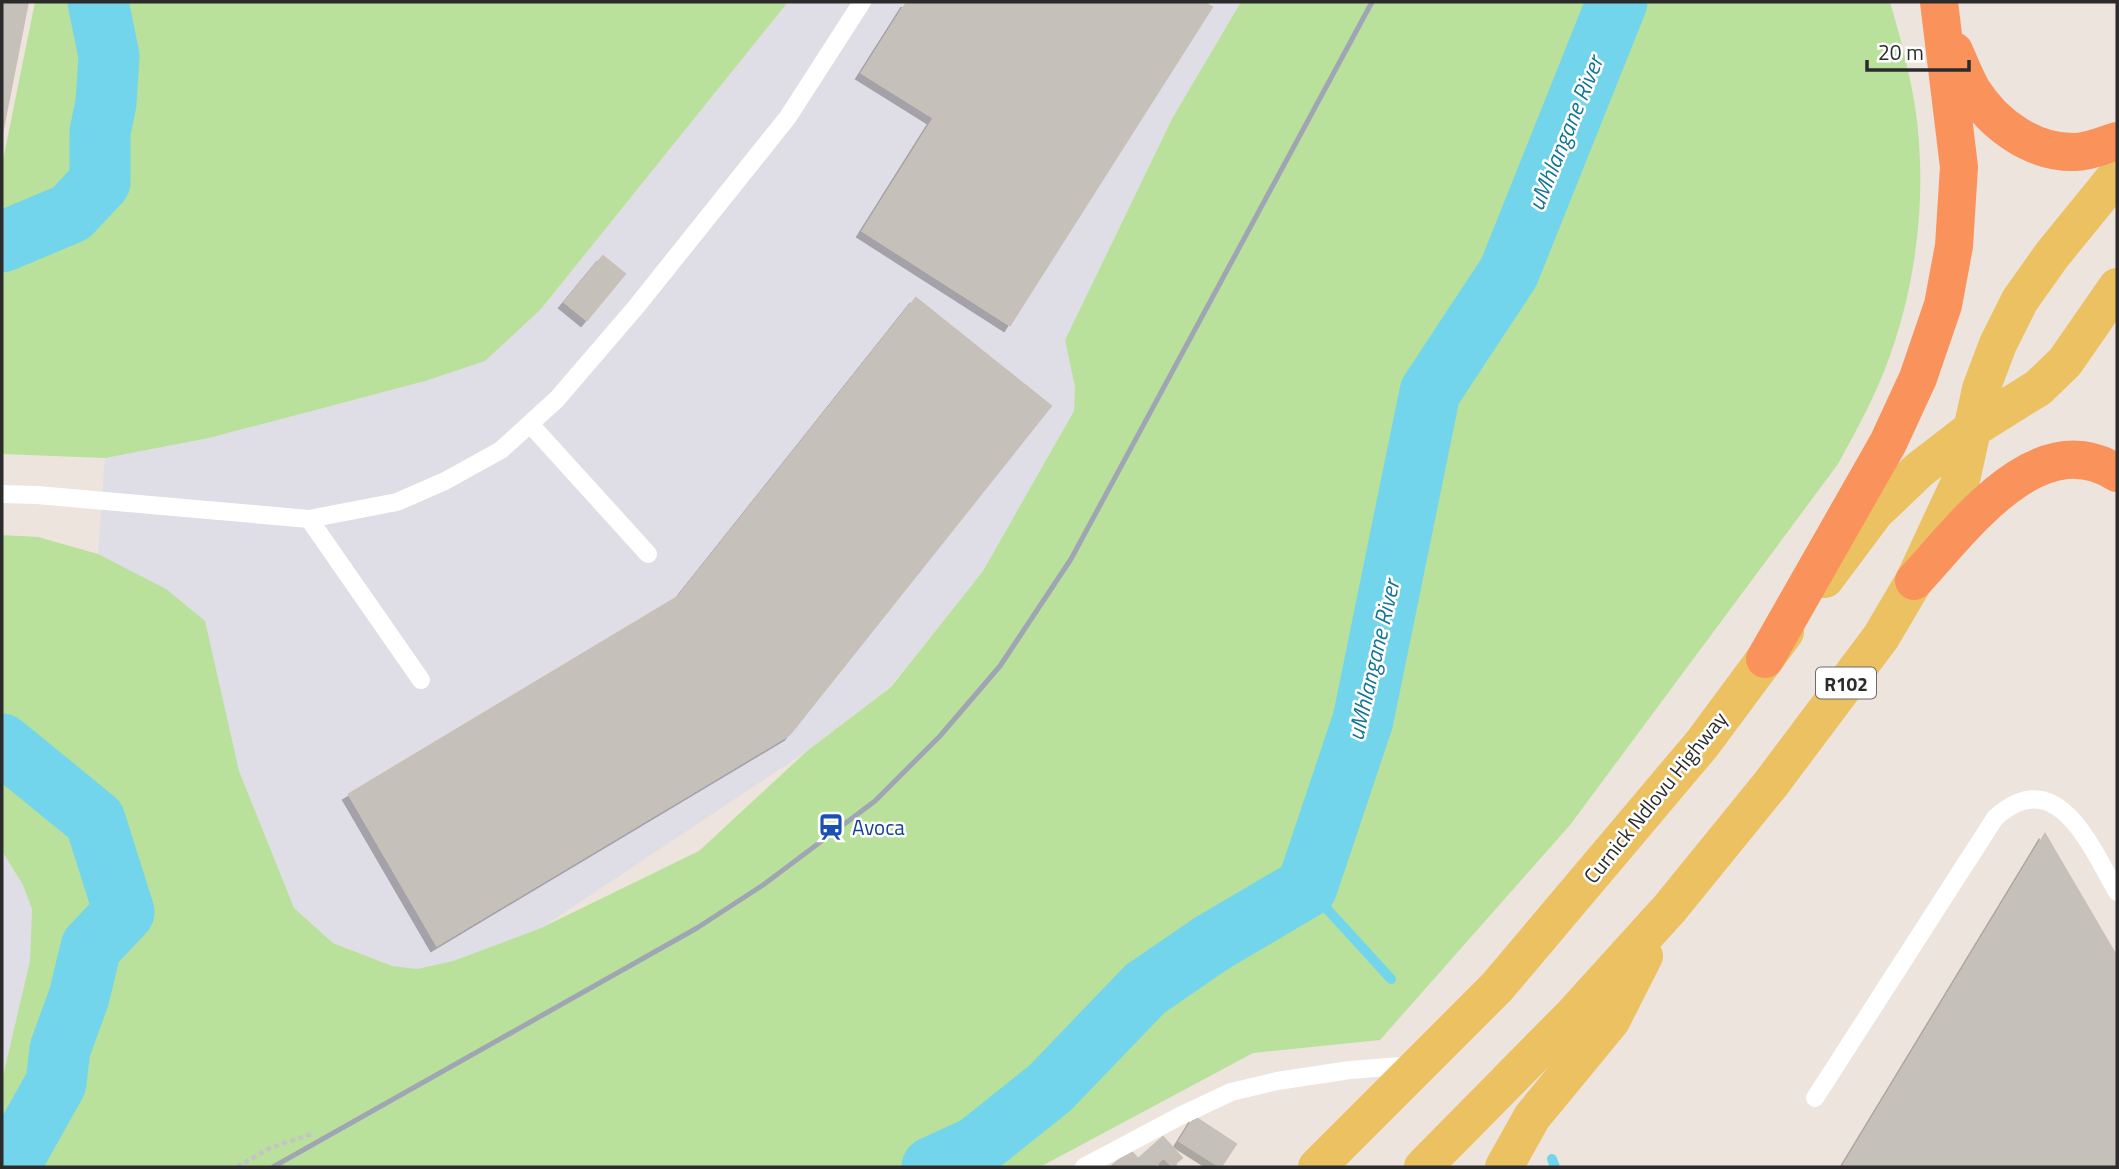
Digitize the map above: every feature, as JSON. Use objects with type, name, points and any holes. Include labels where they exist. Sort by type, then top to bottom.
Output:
[{"type":"highway","points":[[1941,16],[1972,90],[1991,114],[2018,137],[2049,150],[2077,152],[2117,141]]},
{"type":"highway","points":[[1765,659],[1888,443],[1918,378],[1943,305],[1954,246],[1959,167],[1941,16]]},
{"type":"highway","points":[[1914,582],[1995,494],[2031,471],[2064,459],[2089,460],[2117,473]]},
{"type":"main road","name":"R102","points":[[1423,1167],[1573,1014],[1670,908],[1770,785],[1881,637],[1914,582],[1961,480],[1981,389],[1998,344],[2020,300],[2052,254],[2117,175]]},
{"type":"main road","name":"Curnick Ndlovu Highway","points":[[1322,1162],[1497,987],[1702,744],[1875,512],[1919,470],[1972,429],[2038,388],[2065,362],[2117,287]]},
{"type":"main road","points":[[1504,1167],[1532,1117],[1611,1021],[1670,908]]},
{"type":"lane","points":[[2,494],[309,519],[397,502],[445,481],[501,450],[557,399],[636,307],[788,117],[862,2]]},
{"type":"lane","points":[[530,424],[648,554]]},
{"type":"lane","points":[[309,519],[421,680]]},
{"type":"lane","points":[[1815,1098],[1995,818],[2003,811],[2019,802],[2036,799],[2056,806],[2079,827],[2117,892]]},
{"type":"lane","points":[[1084,1167],[1231,1092],[1277,1081],[1350,1070],[1420,1064]]},
{"type":"path","points":[[237,1167],[270,1148],[314,1133]]},
{"type":"shaded area","points":[[788,2],[1241,2],[1173,117],[1065,340],[1075,387],[1074,411],[983,571],[890,687],[807,751],[541,928],[453,961],[417,969],[392,966],[333,943],[294,908],[239,771],[98,554],[105,458],[209,438],[425,381],[541,309]]},
{"type":"shaded area","points":[[2,851],[23,885],[32,909],[30,961],[2,1080]]},
{"type":"green space","points":[[35,2],[788,2],[541,309],[485,361],[425,381],[209,438],[105,458],[2,454],[2,165]]},
{"type":"green space","points":[[1241,2],[1890,2],[1915,106],[1919,139],[1920,206],[1905,306],[1880,381],[1838,464],[1570,825],[1380,1040],[1253,1053],[1040,1167],[2,1167],[2,1080],[30,961],[32,909],[23,885],[2,851],[2,535],[38,537],[98,554],[166,589],[205,621],[239,771],[294,908],[333,943],[392,966],[417,969],[453,961],[541,928],[699,851],[807,751],[891,687],[983,571],[1074,411],[1075,387],[1065,340],[1173,117]]},
{"type":"building","points":[[2,2],[28,2],[2,134]]},
{"type":"building","points":[[907,2],[1203,2],[1212,7],[1010,325],[863,231],[934,118],[862,73]]},
{"type":"building","points":[[603,256],[625,274],[587,320],[565,302]]},
{"type":"building","points":[[916,298],[1051,406],[790,734],[437,945],[349,794],[679,596]]},
{"type":"building","points":[[2045,834],[2117,957],[2117,1167],[1843,1167]]},
{"type":"building","points":[[1195,1117],[1236,1144],[1221,1167],[1180,1141]]},
{"type":"building","points":[[1163,1137],[1182,1158],[1172,1166],[1164,1157],[1153,1167],[1112,1166],[1130,1150],[1138,1159]]},
{"type":"waterway","name":"uMhlangane River","points":[[2,242],[71,213],[100,182],[100,132],[106,103],[109,56],[98,2]]},
{"type":"waterway","name":"uMhlangane River","points":[[932,1167],[976,1147],[1050,1088],[1145,989],[1212,943],[1307,887],[1363,720],[1430,392],[1509,272],[1617,2]]},
{"type":"waterway","name":"uMhlangane River","points":[[2,744],[95,820],[124,912],[91,947],[79,997],[60,1049],[56,1083],[9,1167]]},
{"type":"waterway","points":[[1307,887],[1391,979]]},
{"type":"waterway","points":[[1552,1159],[1555,1167]]},
{"type":"railway","points":[[273,1167],[697,928],[763,885],[875,801],[940,736],[1000,666],[1071,559],[1372,2]]},
{"type":"place","name":"Avoca","points":[[831,827]]}]
